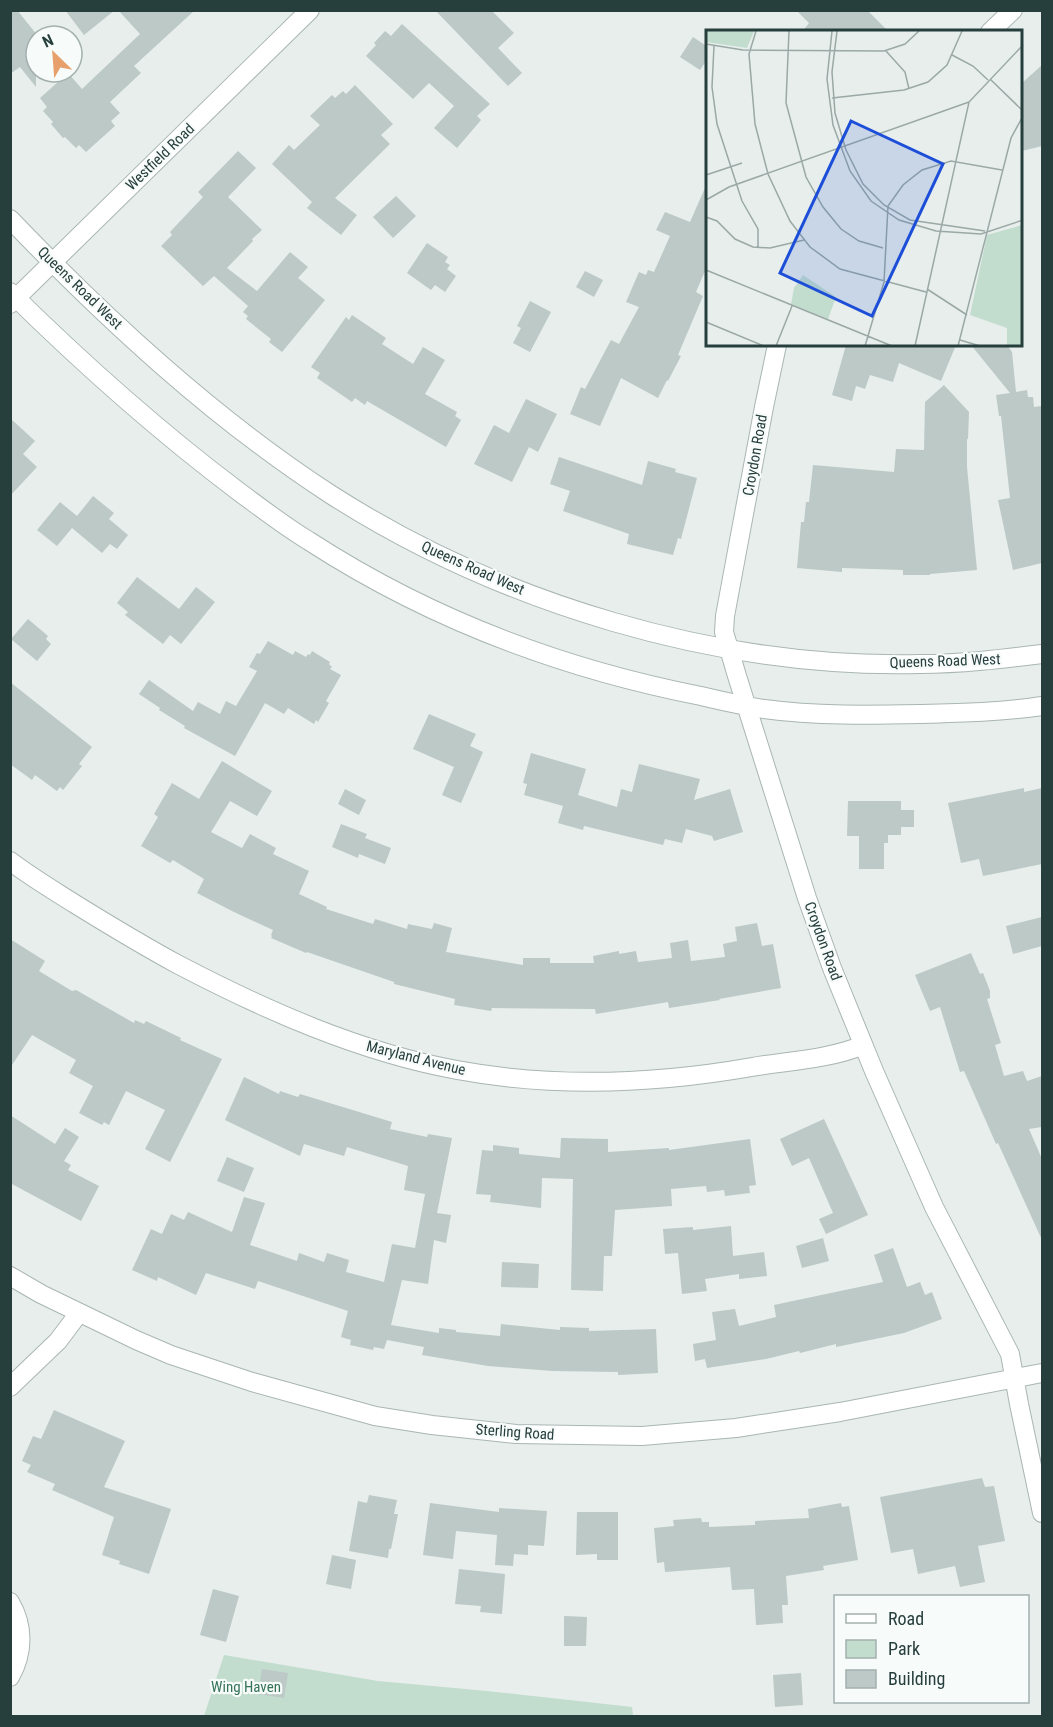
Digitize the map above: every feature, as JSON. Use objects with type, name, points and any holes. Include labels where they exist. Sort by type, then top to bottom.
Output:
[{"type":"street","name":"Westfield Road","points":[[12,298],[52,262],[310,10]]},
{"type":"street","points":[[992,30],[1013,10]]},
{"type":"street","name":"Queens Road West","points":[[10,219],[129,335],[218,412],[309,480],[377,522],[505,584],[572,609],[678,639],[792,658],[918,665],[985,661],[1042,654]]},
{"type":"street","points":[[12,298],[178,445],[292,530],[419,603],[545,655],[648,685],[746,706],[816,713],[889,715],[964,713],[1042,706]]},
{"type":"street","name":"Croydon Road","points":[[777,346],[725,616],[724,632],[818,933],[863,1046],[934,1207],[1010,1354],[1042,1513]]},
{"type":"street","name":"Maryland Avenue","points":[[10,861],[144,946],[238,994],[353,1041],[401,1057],[456,1070],[524,1079],[602,1081],[648,1079],[731,1071],[836,1053],[863,1046]]},
{"type":"street","name":"Sterling Road","points":[[10,1276],[79,1313],[171,1355],[232,1376],[375,1416],[516,1434],[642,1436],[736,1428],[840,1412],[1042,1373]]},
{"type":"street","points":[[10,1387],[58,1341],[79,1313]]},
{"type":"street","points":[[10,1602],[17,1616],[22,1638],[19,1658],[10,1677]]},
{"type":"green space","name":"Wing Haven","points":[[224,1655],[378,1681],[632,1707],[633,1716],[204,1716]]},
{"type":"building","points":[[10,10],[17,10],[28,24],[24,24],[24,72],[20,67],[10,74]]},
{"type":"building","points":[[65,10],[115,10],[84,35],[84,24],[76,24]]},
{"type":"building","points":[[118,10],[195,10],[134,66],[141,73],[110,102],[120,113],[111,121],[115,126],[86,152],[79,145],[76,148],[51,124],[53,122],[43,111],[47,107],[40,98],[56,84],[78,84],[82,89],[140,34]]},
{"type":"building","points":[[435,10],[491,10],[514,33],[498,48],[522,73],[508,86]]},
{"type":"building","points":[[796,10],[867,10],[887,30],[804,30],[809,23]]},
{"type":"building","points":[[402,24],[490,104],[477,116],[481,120],[457,148],[434,128],[454,106],[429,83],[413,99],[366,56],[385,31],[391,36]]},
{"type":"building","points":[[693,37],[706,46],[706,61],[700,70],[680,57]]},
{"type":"building","points":[[1042,65],[1042,146],[1023,151],[1023,82]]},
{"type":"building","points":[[355,85],[393,124],[381,135],[390,144],[335,198],[357,215],[341,235],[307,208],[312,202],[272,164],[289,145],[294,150],[320,125],[310,116],[332,95],[335,98],[343,91],[346,94]]},
{"type":"building","points":[[238,151],[256,168],[228,197],[262,230],[227,268],[257,291],[290,252],[308,267],[298,278],[325,300],[282,352],[269,342],[271,339],[246,319],[248,316],[243,312],[248,306],[214,276],[203,286],[161,246],[172,235],[170,232],[203,197],[198,192]]},
{"type":"building","points":[[706,186],[706,269],[696,292],[703,296],[678,355],[681,356],[658,398],[621,378],[600,426],[570,414],[581,387],[585,389],[611,340],[619,344],[639,307],[626,302],[639,272],[646,275],[648,270],[654,272],[670,236],[656,230],[665,212],[690,222]]},
{"type":"building","points":[[396,196],[416,216],[393,238],[373,217]]},
{"type":"building","points":[[427,243],[448,257],[445,262],[450,265],[447,269],[456,276],[445,292],[435,285],[431,290],[407,273]]},
{"type":"building","points":[[585,271],[603,280],[594,297],[576,287]]},
{"type":"building","points":[[530,301],[551,312],[530,352],[513,343],[521,328],[517,326]]},
{"type":"building","points":[[352,315],[386,338],[382,344],[413,364],[423,347],[445,360],[425,394],[457,412],[455,416],[461,420],[446,447],[367,401],[365,405],[355,398],[352,402],[317,378],[320,373],[311,367],[346,317],[349,320]]},
{"type":"building","points":[[846,346],[956,346],[941,381],[899,363],[893,382],[870,375],[865,389],[856,386],[852,401],[832,395]]},
{"type":"building","points":[[972,346],[1008,346],[1012,352],[1016,392],[1027,390],[1028,397],[1033,397],[1034,407],[1041,406],[1042,563],[1013,570],[998,500],[1010,498],[1001,416],[999,416],[996,395],[1010,393]]},
{"type":"building","points":[[944,385],[969,412],[967,467],[977,570],[930,575],[903,575],[903,570],[842,568],[842,572],[797,568],[801,522],[804,522],[806,502],[809,502],[813,465],[894,472],[896,449],[924,450],[925,402]]},
{"type":"building","points":[[526,399],[557,414],[538,452],[529,447],[512,482],[474,464],[494,425],[509,433]]},
{"type":"building","points":[[10,418],[35,441],[23,454],[37,467],[10,496]]},
{"type":"building","points":[[559,457],[642,485],[648,461],[697,478],[681,539],[678,538],[673,555],[627,544],[629,534],[563,511],[570,491],[550,484]]},
{"type":"building","points":[[93,496],[114,513],[109,519],[128,535],[117,549],[110,544],[102,553],[72,528],[57,546],[37,530],[60,502],[77,516]]},
{"type":"building","points":[[137,577],[179,609],[196,587],[215,602],[181,644],[170,635],[163,644],[125,615],[128,612],[117,603]]},
{"type":"building","points":[[28,619],[48,636],[46,639],[51,644],[37,661],[11,639]]},
{"type":"building","points":[[268,641],[293,655],[295,651],[306,657],[312,651],[330,662],[332,667],[330,669],[341,675],[326,701],[329,703],[318,722],[316,720],[314,724],[288,708],[284,714],[265,703],[235,756],[184,728],[185,726],[139,694],[149,680],[193,711],[198,702],[220,714],[226,701],[236,706],[257,671],[249,667],[257,653],[260,654]]},
{"type":"building","points":[[10,682],[92,747],[79,764],[82,766],[63,790],[60,787],[57,791],[35,775],[32,780],[10,764]]},
{"type":"building","points":[[429,714],[476,734],[470,746],[483,752],[461,803],[442,795],[454,767],[413,749]]},
{"type":"building","points":[[531,753],[586,769],[578,795],[617,807],[621,789],[632,792],[639,764],[700,779],[694,800],[730,789],[743,832],[714,841],[712,836],[686,829],[682,843],[665,839],[663,845],[584,826],[583,830],[558,823],[563,806],[524,795],[527,784],[523,783]]},
{"type":"building","points":[[222,761],[272,791],[257,816],[230,801],[211,832],[242,848],[250,834],[276,848],[273,854],[309,871],[299,894],[327,907],[326,909],[373,924],[375,919],[407,929],[408,924],[432,929],[434,923],[452,928],[446,952],[523,965],[523,958],[550,958],[550,963],[594,963],[593,956],[619,951],[619,954],[636,951],[638,962],[672,958],[670,943],[688,940],[691,961],[725,957],[723,944],[737,941],[735,927],[757,923],[762,946],[773,944],[781,988],[669,1008],[668,1002],[596,1014],[595,1009],[492,1008],[491,1011],[454,1005],[455,999],[394,984],[394,982],[306,953],[271,938],[273,930],[197,893],[204,879],[173,860],[170,863],[141,846],[158,817],[154,814],[172,783],[199,799]]},
{"type":"building","points":[[1024,788],[1024,792],[1042,788],[1042,864],[983,876],[979,859],[961,863],[948,803]]},
{"type":"building","points":[[345,789],[366,800],[359,815],[338,804]]},
{"type":"building","points":[[848,801],[901,801],[901,810],[914,810],[914,827],[901,827],[901,835],[888,835],[888,843],[884,843],[884,869],[859,869],[859,836],[847,836]]},
{"type":"building","points":[[341,824],[367,834],[365,838],[391,848],[385,864],[359,854],[358,858],[332,847]]},
{"type":"building","points":[[1042,917],[1042,946],[1013,954],[1006,926]]},
{"type":"building","points":[[10,939],[45,961],[39,971],[72,991],[76,990],[134,1023],[135,1020],[144,1024],[146,1021],[222,1059],[170,1162],[145,1149],[165,1110],[126,1091],[109,1125],[104,1122],[102,1125],[79,1113],[93,1086],[69,1073],[76,1060],[32,1035],[10,1068]]},
{"type":"building","points":[[971,953],[990,991],[990,998],[987,999],[1001,1043],[995,1045],[1004,1076],[1023,1071],[1027,1081],[1042,1076],[1042,1127],[1029,1129],[1042,1159],[1042,1240],[964,1071],[960,1072],[940,1007],[930,1011],[915,975]]},
{"type":"building","points":[[244,1077],[279,1094],[280,1091],[298,1097],[300,1094],[392,1122],[390,1129],[427,1137],[428,1134],[452,1138],[437,1213],[451,1215],[446,1243],[434,1240],[428,1284],[402,1280],[391,1325],[439,1333],[439,1328],[500,1336],[501,1324],[560,1330],[560,1327],[589,1328],[589,1331],[656,1329],[658,1373],[618,1375],[618,1372],[552,1371],[488,1366],[422,1355],[424,1347],[387,1340],[384,1349],[374,1347],[373,1350],[350,1345],[351,1340],[341,1337],[348,1311],[258,1281],[255,1289],[206,1273],[196,1295],[158,1277],[157,1281],[132,1270],[151,1229],[162,1234],[171,1214],[184,1220],[188,1212],[232,1232],[244,1197],[265,1203],[250,1245],[297,1261],[299,1253],[324,1262],[327,1253],[349,1260],[346,1272],[384,1282],[392,1244],[415,1248],[425,1194],[404,1190],[408,1166],[347,1147],[344,1156],[304,1144],[300,1156],[225,1120]]},
{"type":"building","points":[[10,1115],[55,1144],[65,1128],[79,1137],[64,1161],[71,1165],[68,1170],[99,1186],[81,1221],[10,1183]]},
{"type":"building","points":[[824,1119],[868,1215],[826,1234],[819,1219],[833,1213],[809,1158],[792,1166],[780,1139]]},
{"type":"building","points":[[561,1138],[608,1139],[608,1152],[669,1148],[669,1150],[750,1139],[756,1185],[749,1186],[750,1193],[725,1196],[724,1190],[707,1192],[706,1186],[671,1189],[672,1206],[615,1210],[612,1256],[604,1256],[603,1291],[571,1290],[573,1179],[542,1178],[541,1208],[490,1202],[491,1195],[476,1194],[482,1150],[493,1151],[493,1145],[519,1148],[519,1154],[560,1158]]},
{"type":"building","points":[[227,1157],[254,1168],[244,1192],[217,1181]]},
{"type":"building","points":[[731,1226],[733,1256],[764,1252],[767,1276],[739,1279],[739,1274],[705,1279],[707,1291],[682,1294],[678,1253],[665,1254],[663,1229],[693,1227],[693,1230]]},
{"type":"building","points":[[823,1238],[829,1261],[802,1268],[796,1246]]},
{"type":"building","points":[[893,1248],[907,1287],[920,1282],[925,1295],[932,1292],[942,1319],[904,1333],[766,1359],[707,1368],[705,1359],[695,1361],[693,1344],[716,1340],[712,1312],[735,1309],[739,1326],[776,1317],[774,1305],[883,1282],[874,1255]]},
{"type":"building","points":[[502,1262],[539,1264],[538,1288],[501,1287]]},
{"type":"building","points":[[54,1410],[125,1441],[104,1487],[171,1509],[149,1574],[119,1564],[120,1561],[102,1555],[114,1517],[52,1490],[55,1484],[27,1472],[31,1465],[22,1461],[33,1436],[41,1439]]},
{"type":"building","points":[[982,1478],[985,1487],[994,1486],[1005,1541],[978,1546],[985,1582],[960,1587],[955,1566],[918,1574],[913,1549],[891,1553],[880,1497]]},
{"type":"building","points":[[369,1495],[397,1500],[394,1514],[398,1514],[388,1558],[349,1551],[358,1501],[367,1503]]},
{"type":"building","points":[[430,1503],[499,1512],[499,1508],[547,1511],[544,1546],[528,1545],[528,1555],[514,1554],[513,1566],[495,1565],[497,1535],[456,1531],[453,1559],[423,1555]]},
{"type":"building","points":[[841,1503],[842,1507],[849,1506],[858,1560],[823,1566],[824,1570],[786,1576],[788,1605],[782,1605],[783,1623],[756,1625],[754,1589],[732,1590],[730,1567],[665,1572],[664,1562],[657,1563],[654,1528],[674,1526],[673,1520],[701,1518],[702,1522],[709,1522],[709,1527],[755,1525],[755,1521],[809,1518],[808,1509]]},
{"type":"building","points":[[577,1512],[618,1512],[618,1560],[597,1560],[597,1554],[576,1555]]},
{"type":"building","points":[[332,1555],[356,1560],[351,1589],[326,1584]]},
{"type":"building","points":[[459,1569],[505,1574],[502,1614],[480,1612],[481,1606],[455,1604]]},
{"type":"building","points":[[213,1589],[239,1596],[226,1642],[200,1635]]},
{"type":"building","points":[[564,1616],[587,1617],[586,1646],[564,1646]]},
{"type":"building","points":[[262,1669],[288,1673],[284,1698],[258,1694]]},
{"type":"building","points":[[801,1673],[803,1705],[775,1707],[773,1675]]}]
